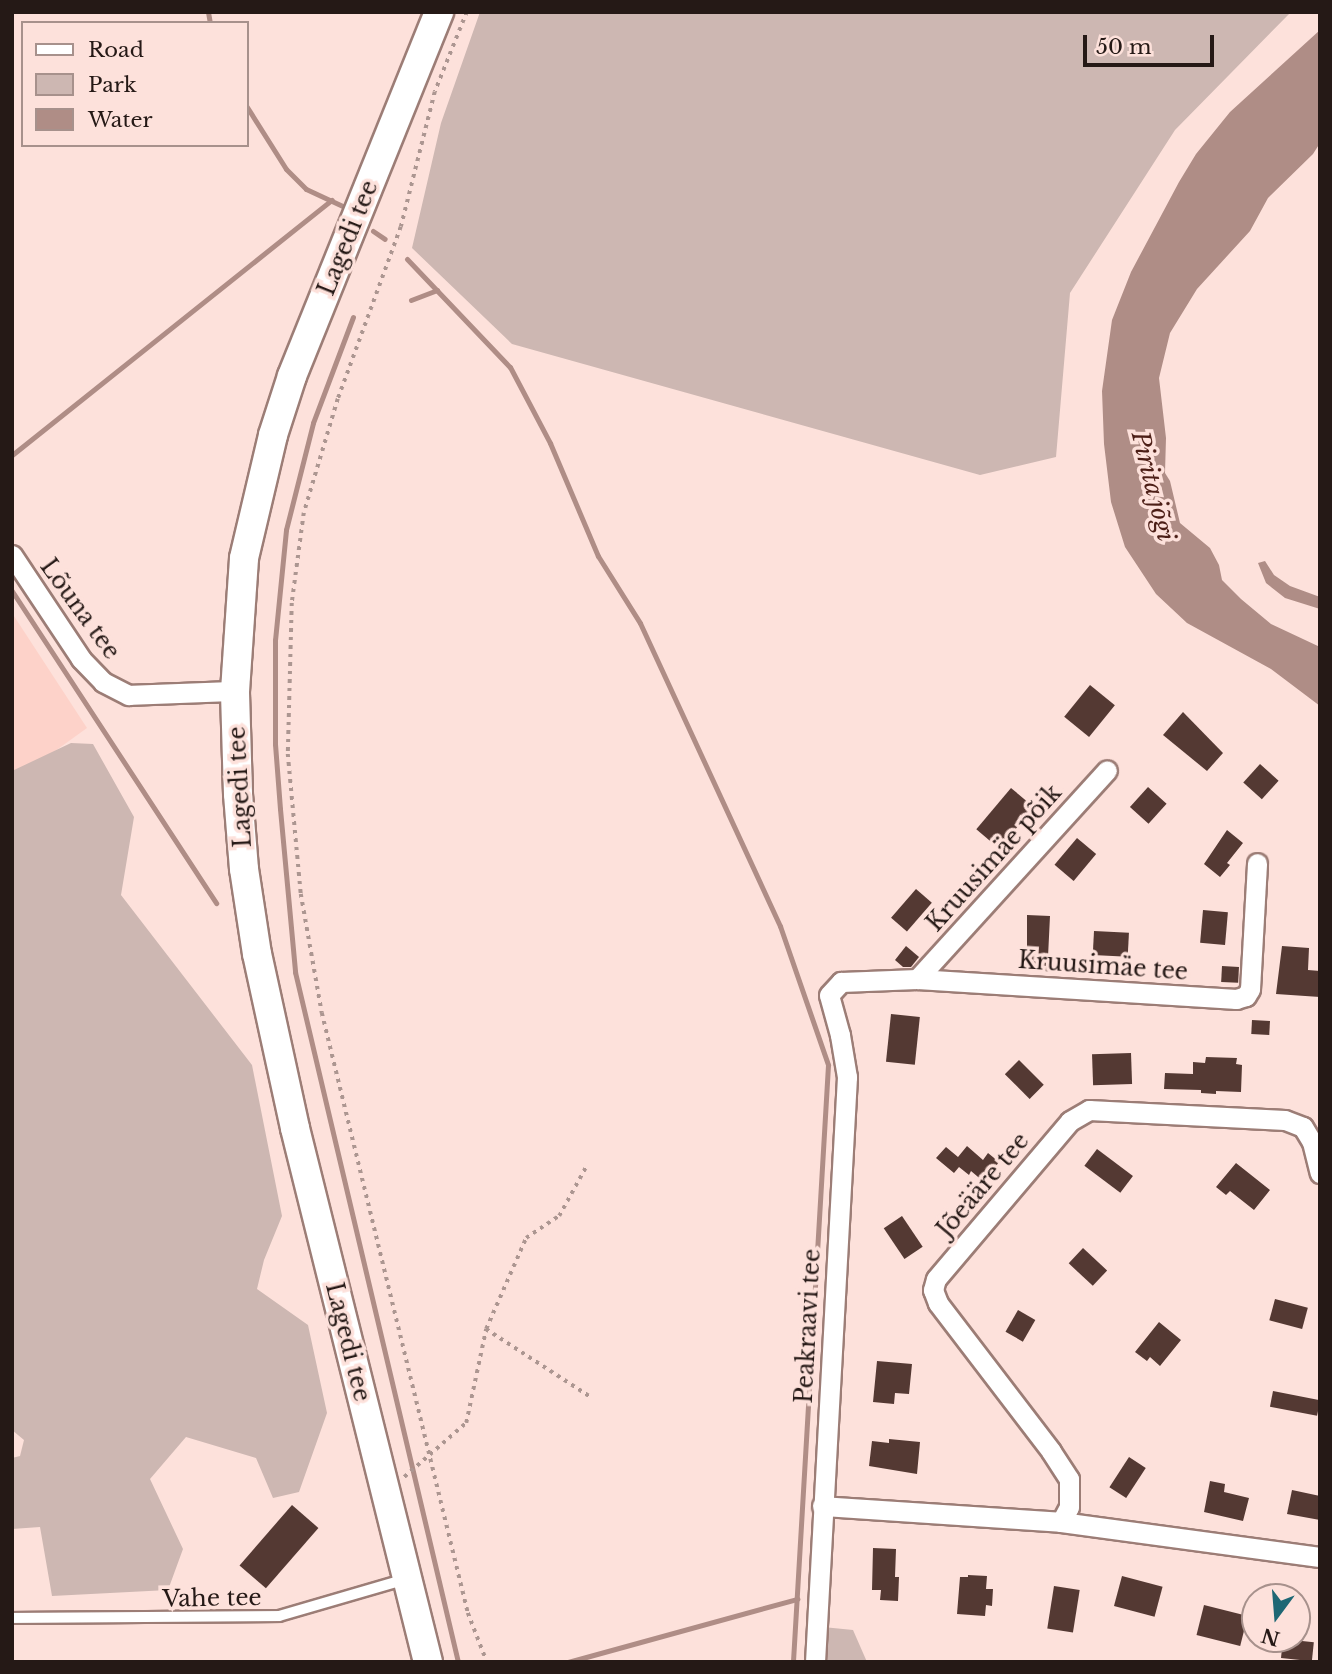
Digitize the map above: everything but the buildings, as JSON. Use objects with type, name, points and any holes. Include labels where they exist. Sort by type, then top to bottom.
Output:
[{"type":"street","name":"Lagedi tee","points":[[428,1662],[295,1128],[257,954],[244,869],[238,794],[235,691],[244,558],[272,435],[298,363],[439,12]]},
{"type":"street","name":"Lõuna tee","points":[[12,555],[81,659],[103,682],[129,695],[235,691]]},
{"type":"street","name":"Kruusimäe põik","points":[[917,979],[1107,770]]},
{"type":"street","name":"Kruusimäe tee","points":[[829,995],[841,982],[917,979],[1236,999],[1246,996],[1250,989],[1257,863]]},
{"type":"street","name":"Peakraavi tee","points":[[815,1662],[848,1077],[829,995]]},
{"type":"street","name":"Jõeääre tee","points":[[1060,1522],[1069,1507],[1069,1479],[1051,1451],[938,1303],[933,1290],[936,1279],[1070,1121],[1089,1110],[1285,1120],[1303,1127],[1312,1142],[1320,1173]]},
{"type":"street","points":[[822,1506],[1060,1522],[1320,1557]]},
{"type":"lane","name":"Vahe tee","points":[[12,1618],[279,1616],[407,1578]]},
{"type":"path","points":[[467,12],[435,92],[401,227],[338,399],[304,513],[296,556],[288,680],[288,754],[301,894],[322,1013],[468,1614],[486,1662]]},
{"type":"path","points":[[384,1488],[414,1471],[466,1423],[486,1329],[526,1238],[559,1216],[587,1165]]},
{"type":"path","points":[[486,1329],[589,1396]]},
{"type":"shaded area","points":[[12,613],[87,728],[12,782]]},
{"type":"green space","points":[[480,12],[1291,12],[1175,130],[1070,293],[1056,457],[980,475],[512,344],[412,248],[441,123]]},
{"type":"green space","points":[[71,743],[93,744],[134,817],[121,895],[252,1065],[282,1216],[264,1260],[257,1289],[308,1325],[327,1413],[299,1492],[273,1498],[256,1458],[186,1437],[150,1479],[183,1549],[168,1590],[52,1596],[40,1527],[12,1529],[12,1458],[20,1456],[24,1440],[12,1430],[12,771]]},
{"type":"green space","points":[[823,1627],[853,1630],[867,1662],[824,1662]]},
{"type":"water","name":"Pirita jõgi","points":[[1320,30],[1320,143],[1313,154],[1268,198],[1250,231],[1197,289],[1170,333],[1159,378],[1166,438],[1165,473],[1170,481],[1180,523],[1210,548],[1219,565],[1222,580],[1241,599],[1271,624],[1320,647],[1320,706],[1271,669],[1187,623],[1156,594],[1125,547],[1111,502],[1104,444],[1102,391],[1112,320],[1131,272],[1179,182],[1196,154],[1230,112]]},
{"type":"water","points":[[1265,561],[1274,575],[1290,586],[1320,597],[1320,609],[1285,598],[1266,583],[1258,563]]},
{"type":"waterway","points":[[208,12],[210,21]]},
{"type":"waterway","points":[[248,109],[286,169],[306,189],[347,208]]},
{"type":"waterway","points":[[12,455],[332,200]]},
{"type":"waterway","points":[[373,231],[385,239]]},
{"type":"waterway","points":[[407,259],[510,367],[550,443],[598,556],[640,623],[780,926],[828,1065],[793,1662]]},
{"type":"waterway","points":[[411,300],[437,290]]},
{"type":"waterway","points":[[353,317],[313,423],[286,530],[275,640],[275,744],[280,809],[295,972],[458,1662]]},
{"type":"waterway","points":[[12,591],[216,903]]},
{"type":"waterway","points":[[568,1662],[797,1599]]}]
